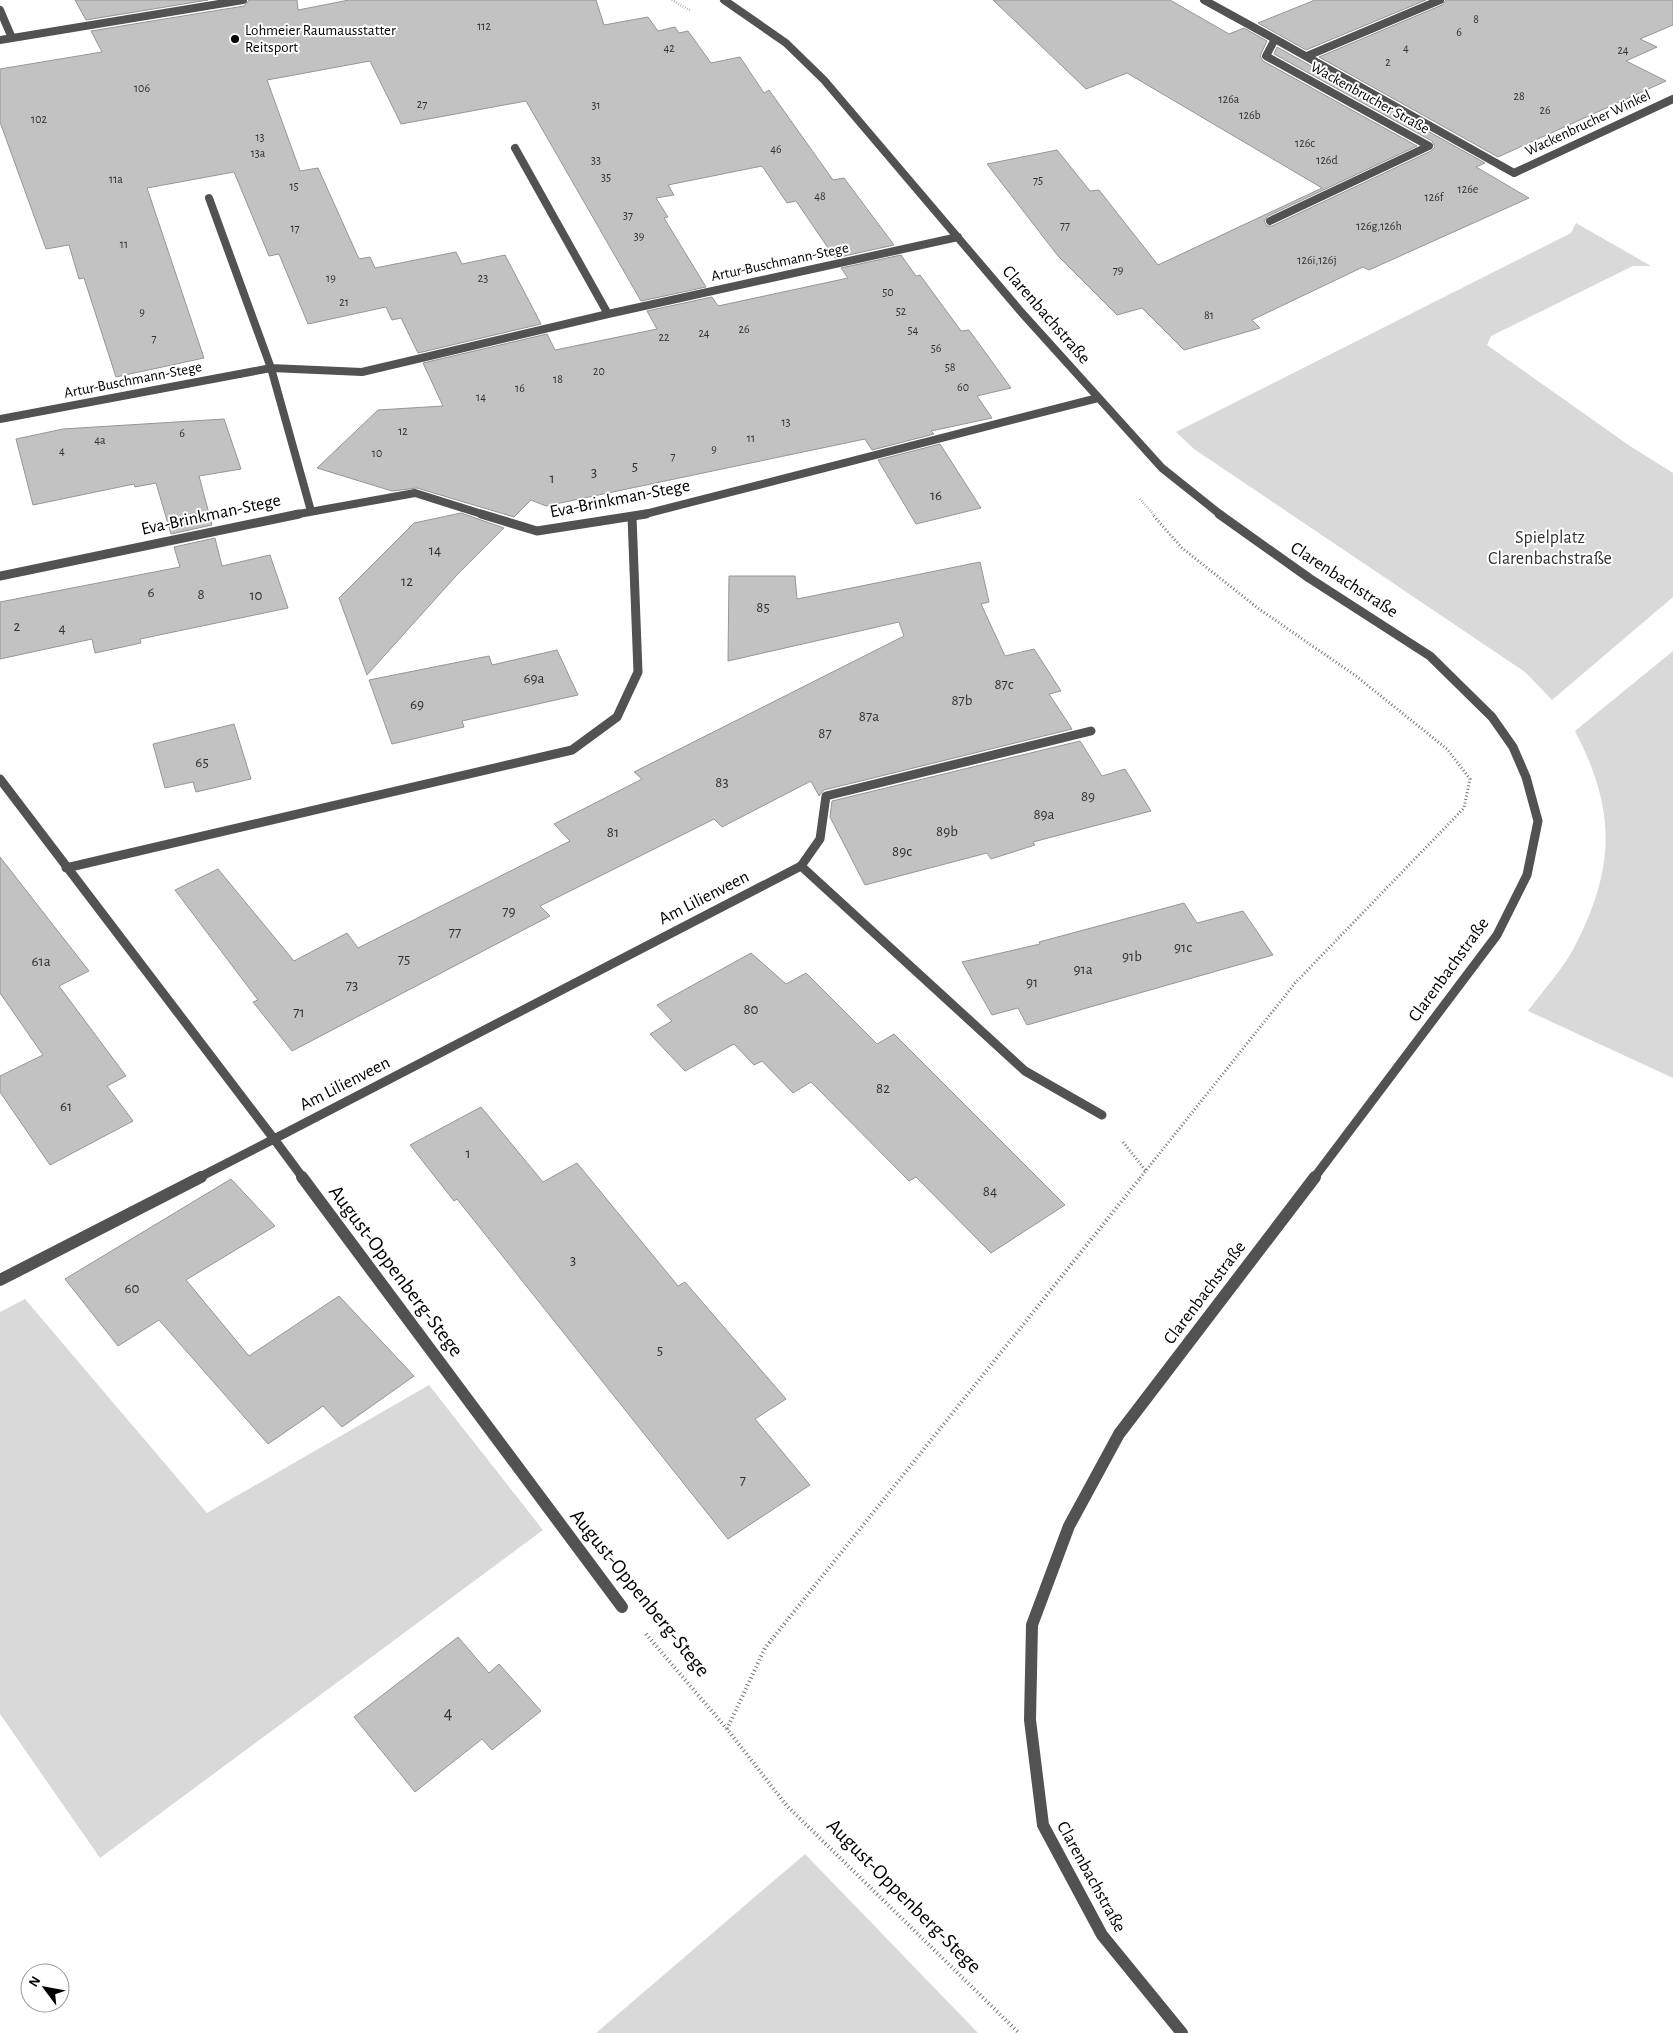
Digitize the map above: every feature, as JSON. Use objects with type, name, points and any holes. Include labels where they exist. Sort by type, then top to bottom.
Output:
[{"type":"street","points":[[0,40],[243,0]]},
{"type":"street","name":"Clarenbachstraße","points":[[724,0],[786,43],[824,80],[1098,398],[1162,468],[1230,522],[1309,578],[1430,656],[1492,717],[1513,747],[1526,777],[1538,821],[1527,875],[1497,935],[1366,1111],[1265,1240],[1119,1434],[1069,1526],[1032,1626],[1030,1720],[1042,1824],[1102,1935],[1182,2033]]},
{"type":"street","name":"Wackenbrucher Straße","points":[[1204,0],[1514,173]]},
{"type":"street","points":[[1307,56],[1440,0]]},
{"type":"street","points":[[0,10],[12,38]]},
{"type":"street","name":"Wackenbrucher Straße","points":[[1270,221],[1429,146],[1266,56],[1275,39]]},
{"type":"street","name":"Wackenbrucher Winkel","points":[[1514,173],[1673,99]]},
{"type":"street","points":[[515,148],[608,314]]},
{"type":"street","points":[[208,198],[270,368],[311,511]]},
{"type":"street","name":"Artur-Buschmann-Stege","points":[[0,419],[270,368],[362,372],[608,314],[958,237]]},
{"type":"street","name":"Eva-Brinkman-Stege","points":[[0,576],[311,511],[414,493],[537,531],[632,516],[1098,398]]},
{"type":"street","points":[[66,868],[572,750],[617,717],[638,672],[632,516]]},
{"type":"street","points":[[1092,731],[826,796],[820,839],[801,866],[1025,1071],[1102,1116]]},
{"type":"street","points":[[0,779],[274,1139]]},
{"type":"street","name":"Am Lilienveen","points":[[0,1280],[801,866]]},
{"type":"street","name":"August-Oppenberg-Stege","points":[[274,1139],[622,1607]]},
{"type":"path","points":[[672,0],[692,12]]},
{"type":"path","points":[[727,1729],[765,1648],[1290,990],[1464,808],[1470,779],[1447,749],[1356,676],[1259,609],[1182,548],[1139,497]]},
{"type":"path","name":"August-Oppenberg-Stege","points":[[622,1607],[727,1729],[787,1806],[1019,2033]]},
{"type":"green space","name":"Spielplatz Clarenbachstraße","points":[[1576,223],[1651,266],[1633,266],[1491,336],[1487,345],[1630,446],[1673,473],[1673,597],[1552,700],[1525,672],[1194,449],[1176,432],[1571,233]]},
{"type":"green space","points":[[1673,651],[1673,1078],[1528,1011],[1560,969],[1577,942],[1590,914],[1599,887],[1604,861],[1606,836],[1598,785],[1575,731]]},
{"type":"green space","points":[[25,1299],[207,1513],[429,1385],[543,1530],[100,1858],[0,1714],[0,1312]]},
{"type":"green space","points":[[805,1854],[978,2033],[596,2033]]},
{"type":"building","points":[[75,0],[208,0],[86,20]]},
{"type":"building","points":[[249,0],[297,0],[298,10],[349,0],[596,0],[604,25],[648,17],[658,31],[675,27],[679,33],[688,31],[711,63],[740,57],[764,93],[769,90],[833,180],[844,178],[894,245],[835,258],[796,201],[787,203],[762,166],[668,185],[674,195],[656,198],[668,217],[664,218],[706,287],[641,301],[526,101],[401,124],[370,61],[267,80],[300,171],[318,168],[359,259],[370,257],[375,268],[456,252],[462,264],[505,255],[541,324],[418,353],[401,318],[392,320],[386,307],[308,324],[279,254],[269,256],[234,172],[147,188],[204,358],[116,377],[84,278],[79,279],[69,245],[46,249],[0,122],[0,69],[102,52],[91,31],[244,6]]},
{"type":"building","points":[[993,0],[1170,0],[1229,34],[1244,28],[1267,41],[1260,56],[1263,61],[1417,146],[1268,216],[1264,221],[1267,226],[1272,226],[1431,151],[1435,147],[1432,141],[1274,54],[1277,47],[1485,163],[1476,167],[1529,198],[1369,270],[1363,267],[1252,320],[1260,328],[1184,350],[1142,308],[1117,315],[1058,256],[987,164],[1057,150],[1090,191],[1099,190],[1158,265],[1322,188],[1127,73],[1086,89]]},
{"type":"building","points":[[1315,0],[1426,0],[1306,50],[1258,23]]},
{"type":"building","points":[[1446,0],[1673,0],[1673,25],[1640,39],[1657,47],[1626,61],[1666,81],[1498,157],[1319,57],[1442,5]]},
{"type":"building","points":[[901,255],[916,276],[920,275],[961,331],[969,330],[1011,388],[977,396],[992,418],[931,431],[934,434],[872,450],[865,439],[546,506],[531,500],[514,517],[417,488],[392,491],[317,468],[378,410],[443,406],[423,363],[547,334],[555,350],[657,329],[647,311],[712,297],[718,306],[848,278],[841,268]]},
{"type":"building","points":[[224,419],[241,469],[199,476],[212,525],[171,534],[156,483],[135,487],[134,484],[33,505],[16,439],[63,429]]},
{"type":"building","points":[[940,444],[981,508],[916,524],[878,460]]},
{"type":"building","points":[[461,513],[504,528],[456,576],[367,675],[339,598],[414,523]]},
{"type":"building","points":[[215,538],[222,566],[270,555],[288,608],[140,639],[141,643],[95,653],[92,639],[0,659],[0,602],[180,567],[174,547]]},
{"type":"building","points":[[980,562],[989,602],[981,604],[1005,656],[1034,649],[1061,691],[1049,694],[1072,729],[824,790],[819,796],[811,781],[722,827],[714,819],[540,906],[550,916],[292,1051],[253,1002],[258,1000],[175,890],[218,869],[294,961],[347,933],[358,948],[570,841],[554,824],[642,779],[634,772],[904,636],[899,622],[728,661],[729,576],[795,576],[797,599]]},
{"type":"building","points":[[557,650],[578,695],[462,721],[464,727],[392,744],[369,680],[489,656],[492,665]]},
{"type":"building","points":[[234,724],[251,779],[196,792],[193,782],[165,788],[153,744]]},
{"type":"building","points":[[1080,741],[1102,776],[1125,769],[1151,811],[1033,842],[1035,845],[991,859],[987,853],[865,885],[830,817],[832,801]]},
{"type":"building","points":[[0,857],[89,971],[59,986],[126,1076],[107,1086],[133,1121],[50,1165],[0,1092],[0,1076],[43,1055],[0,993]]},
{"type":"building","points":[[1184,903],[1197,923],[1243,911],[1273,955],[1027,1025],[1018,1008],[992,1015],[962,962],[1040,944],[1039,942]]},
{"type":"building","points":[[751,953],[786,984],[806,973],[877,1044],[894,1034],[1065,1205],[991,1253],[916,1177],[909,1181],[811,1082],[793,1093],[762,1061],[754,1065],[734,1044],[685,1071],[650,1034],[672,1021],[657,1005]]},
{"type":"building","points":[[481,1107],[543,1182],[577,1163],[678,1286],[685,1282],[786,1399],[755,1419],[810,1485],[728,1539],[457,1199],[454,1201],[410,1145]]},
{"type":"building","points":[[231,1179],[275,1226],[186,1280],[249,1356],[339,1296],[414,1376],[342,1427],[323,1406],[268,1444],[159,1320],[118,1346],[65,1279]]},
{"type":"building","points":[[458,1637],[489,1673],[499,1664],[541,1711],[492,1750],[482,1739],[415,1792],[354,1717]]},
{"type":"place","name":"Lohmeier Raumausstatter Reitsport","points":[[235,39]]}]
